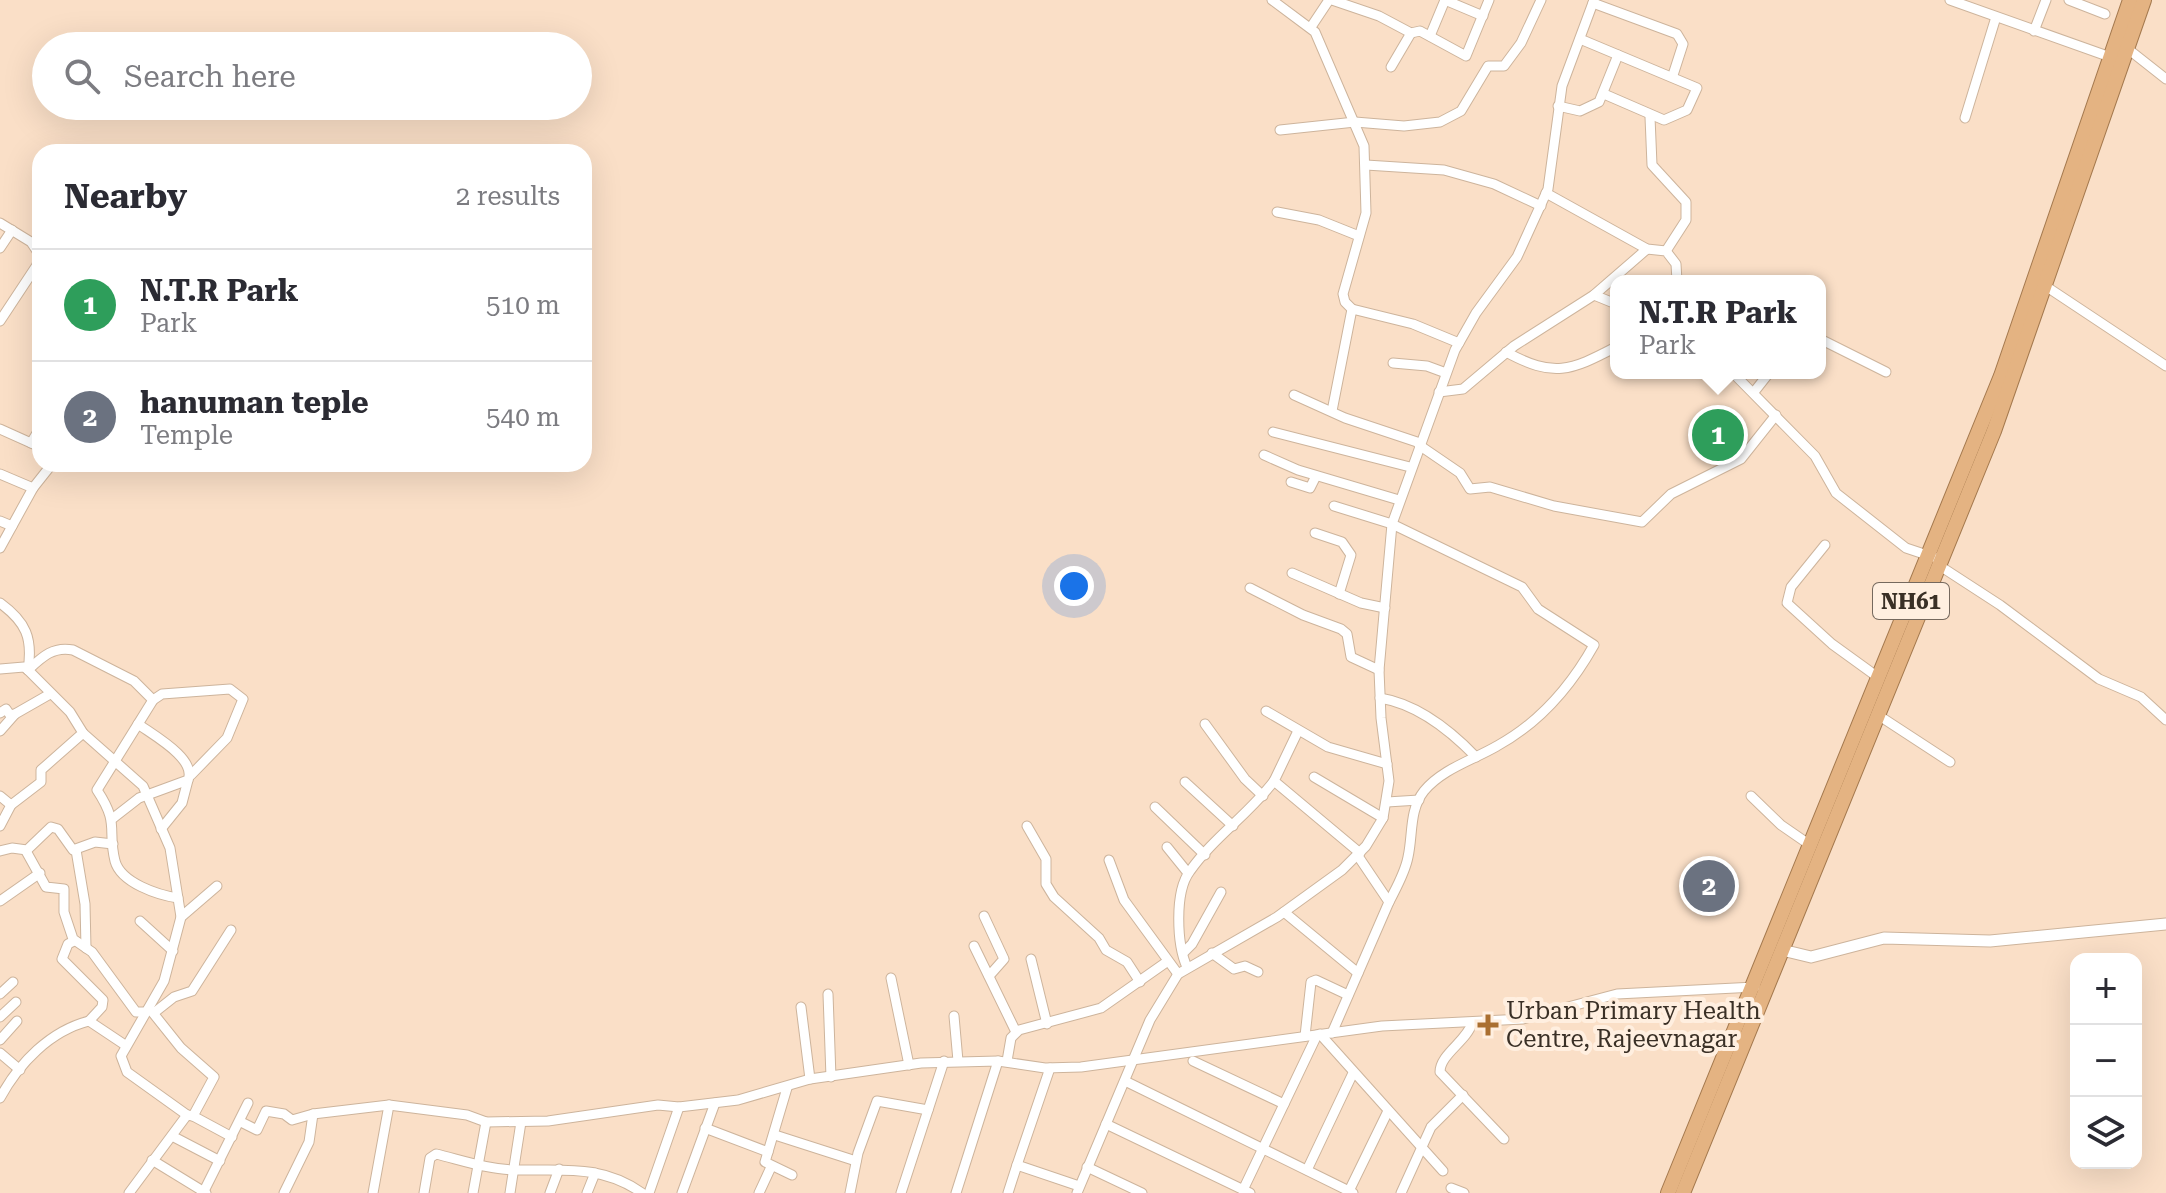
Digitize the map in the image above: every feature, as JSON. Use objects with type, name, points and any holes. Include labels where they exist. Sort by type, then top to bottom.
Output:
[{"type":"highway","name":"NH61","points":[[1668,1193],[1759,989],[1782,950],[2047,287],[2121,57],[2130,0]]},
{"type":"highway","name":"NH61","points":[[1683,1193],[1810,845],[1879,678],[1937,560],[2030,297],[2144,0]]},
{"type":"street","points":[[1272,0],[1311,27],[1355,122],[1366,165],[1366,213],[1343,294],[1352,309],[1332,411]]},
{"type":"street","points":[[1311,27],[1330,0],[1379,16],[1411,33]]},
{"type":"street","points":[[1430,36],[1445,0],[1483,16]]},
{"type":"street","points":[[1391,67],[1411,33],[1417,30],[1466,56],[1489,0]]},
{"type":"street","points":[[1280,130],[1355,122],[1428,125],[1456,115],[1488,66],[1504,66],[1515,54],[1541,0]]},
{"type":"street","points":[[1950,0],[2034,31],[2121,57],[2166,79]]},
{"type":"street","points":[[2034,31],[2046,0]]},
{"type":"street","points":[[2069,0],[2105,14]]},
{"type":"street","points":[[1017,1165],[1078,1189],[1150,1020],[1178,974],[1284,912],[1359,854],[1383,818],[1387,802],[1387,764],[1379,670],[1392,524],[1410,467],[1459,343],[1476,313],[1507,274],[1541,206],[1546,193],[1558,106],[1593,2],[1677,34],[1683,44],[1673,75]]},
{"type":"street","points":[[1965,118],[1996,17]]},
{"type":"street","points":[[1580,39],[1673,75],[1697,88],[1687,110],[1664,120],[1650,117],[1604,94]]},
{"type":"street","points":[[1558,106],[1580,111],[1599,102],[1618,55]]},
{"type":"street","points":[[1650,117],[1652,165],[1686,202],[1686,220],[1666,251]]},
{"type":"street","points":[[1366,165],[1444,170],[1494,184],[1541,206]]},
{"type":"street","points":[[1546,193],[1647,249],[1666,251],[1676,264],[1677,275]]},
{"type":"street","points":[[1277,212],[1319,220],[1359,236]]},
{"type":"street","points":[[0,223],[32,244]]},
{"type":"street","points":[[0,248],[12,230]]},
{"type":"street","points":[[1617,275],[1647,249]]},
{"type":"street","points":[[0,320],[32,272]]},
{"type":"street","points":[[1439,392],[1463,389],[1506,352],[1594,295],[1610,281]]},
{"type":"street","points":[[2047,287],[2166,366]]},
{"type":"street","points":[[1594,295],[1610,302]]},
{"type":"street","points":[[1352,309],[1413,324],[1459,343]]},
{"type":"street","points":[[1826,342],[1886,372]]},
{"type":"street","points":[[1506,352],[1555,371],[1591,360],[1610,350]]},
{"type":"street","points":[[1393,363],[1427,366],[1446,373]]},
{"type":"street","points":[[1740,379],[1815,456],[1836,493],[1906,548],[1937,560],[2099,679],[2141,697],[2166,720]]},
{"type":"street","points":[[1754,392],[1764,379]]},
{"type":"street","points":[[1294,395],[1356,422],[1419,444],[1460,473],[1470,489],[1490,487],[1554,506],[1642,522],[1671,494],[1741,459],[1776,415]]},
{"type":"street","points":[[0,429],[32,443]]},
{"type":"street","points":[[1273,432],[1410,467]]},
{"type":"street","points":[[1264,455],[1316,476],[1399,500]]},
{"type":"street","points":[[0,548],[33,488],[46,472]]},
{"type":"street","points":[[0,474],[33,488]]},
{"type":"street","points":[[1291,482],[1310,488],[1316,476]]},
{"type":"street","points":[[1332,1033],[1406,865],[1419,800],[1442,776],[1511,737],[1554,701],[1573,682],[1594,645],[1538,609],[1522,587],[1392,524],[1334,506]]},
{"type":"street","points":[[0,521],[12,526]]},
{"type":"street","points":[[1315,533],[1342,542],[1351,555],[1339,594]]},
{"type":"street","points":[[1825,545],[1791,587],[1787,603],[1832,644],[1879,678]]},
{"type":"street","points":[[1292,573],[1339,594],[1385,608]]},
{"type":"street","points":[[1250,588],[1303,615],[1341,629],[1347,634],[1351,657],[1379,670]]},
{"type":"street","points":[[0,603],[26,627],[30,648],[28,670]]},
{"type":"street","points":[[28,670],[45,654],[73,650],[134,681],[153,700]]},
{"type":"street","points":[[0,669],[24,667],[28,670],[70,712],[83,733],[140,782],[172,853],[181,917],[164,981],[121,1056],[127,1072],[190,1115],[232,1137]]},
{"type":"street","points":[[112,819],[145,796],[189,777],[230,735],[242,697],[221,687],[162,694],[153,700],[97,790],[107,804],[112,819],[115,860],[121,871],[145,888],[178,898]]},
{"type":"street","points":[[0,731],[15,714],[50,694]]},
{"type":"street","points":[[1380,698],[1400,702],[1448,728],[1476,757]]},
{"type":"street","points":[[0,713],[6,709],[10,715],[15,714]]},
{"type":"street","points":[[1266,711],[1298,731],[1344,753],[1387,764]]},
{"type":"street","points":[[1878,715],[1950,762]]},
{"type":"street","points":[[138,724],[190,767],[182,803],[161,829]]},
{"type":"street","points":[[1205,724],[1246,781],[1263,796]]},
{"type":"street","points":[[1187,967],[1178,927],[1188,873],[1263,796],[1274,781],[1298,731]]},
{"type":"street","points":[[0,826],[11,805],[40,783],[41,770],[83,733]]},
{"type":"street","points":[[1314,777],[1383,818]]},
{"type":"street","points":[[1274,781],[1359,854],[1389,902]]},
{"type":"street","points":[[1185,782],[1233,826]]},
{"type":"street","points":[[0,796],[11,805]]},
{"type":"street","points":[[1751,796],[1781,825],[1810,845]]},
{"type":"street","points":[[1387,802],[1419,800]]},
{"type":"street","points":[[1155,807],[1205,855]]},
{"type":"street","points":[[1027,826],[1046,859],[1046,884],[1054,897],[1099,938],[1106,950],[1127,962],[1140,982]]},
{"type":"street","points":[[26,851],[51,827],[58,829],[76,850],[85,904],[86,948]]},
{"type":"street","points":[[76,850],[95,842],[113,844]]},
{"type":"street","points":[[1167,847],[1188,873]]},
{"type":"street","points":[[0,851],[12,848],[26,851],[46,887],[64,889],[64,912],[74,941],[86,948],[136,1012],[149,1011],[192,991],[231,930]]},
{"type":"street","points":[[1109,860],[1124,900],[1178,974]]},
{"type":"street","points":[[0,901],[40,873]]},
{"type":"street","points":[[181,917],[217,886]]},
{"type":"street","points":[[1184,952],[1192,944],[1221,892]]},
{"type":"street","points":[[1284,912],[1358,973]]},
{"type":"street","points":[[984,916],[1004,959],[989,976]]},
{"type":"street","points":[[140,921],[173,951]]},
{"type":"street","points":[[1782,950],[1811,957],[1884,938],[1990,941],[2166,924]]},
{"type":"street","points":[[0,1098],[20,1070],[56,1033],[89,1021],[102,1007],[103,1000],[62,959],[68,944],[74,941]]},
{"type":"street","points":[[956,1193],[1016,1032],[974,946]]},
{"type":"street","points":[[1212,953],[1234,969],[1245,966],[1258,972]]},
{"type":"street","points":[[1031,959],[1047,1024]]},
{"type":"street","points":[[1016,1032],[1101,1008],[1168,961]]},
{"type":"street","points":[[891,978],[909,1065]]},
{"type":"street","points":[[1305,1036],[1311,982],[1316,980],[1348,995]]},
{"type":"street","points":[[0,994],[13,982]]},
{"type":"street","points":[[241,1122],[257,1130],[266,1111],[284,1114],[292,1120],[313,1114],[389,1105],[467,1115],[486,1122],[521,1122],[658,1105],[679,1107],[715,1103],[787,1088],[810,1079],[944,1061],[1003,1061],[1050,1068],[1406,1024],[1523,1019],[1617,994],[1759,989]]},
{"type":"street","points":[[828,994],[831,1077]]},
{"type":"street","points":[[0,1017],[16,1002]]},
{"type":"street","points":[[801,1007],[810,1079]]},
{"type":"street","points":[[133,1192],[152,1160],[190,1115],[214,1077],[184,1051],[149,1011]]},
{"type":"street","points":[[954,1016],[958,1061]]},
{"type":"street","points":[[0,1040],[17,1021]]},
{"type":"street","points":[[89,1021],[125,1045]]},
{"type":"street","points":[[1472,1023],[1469,1032],[1440,1066],[1442,1075],[1504,1139]]},
{"type":"street","points":[[1318,1035],[1443,1171]]},
{"type":"street","points":[[1106,1124],[1246,1191],[1263,1148],[1318,1035]]},
{"type":"street","points":[[0,1053],[20,1070]]},
{"type":"street","points":[[901,1193],[944,1061]]},
{"type":"street","points":[[1193,1061],[1284,1104]]},
{"type":"street","points":[[1008,1193],[1050,1068]]},
{"type":"street","points":[[1307,1170],[1353,1073]]},
{"type":"street","points":[[1125,1081],[1351,1192],[1388,1111]]},
{"type":"street","points":[[787,1088],[765,1162],[792,1175]]},
{"type":"street","points":[[1401,1193],[1435,1121],[1463,1095]]},
{"type":"street","points":[[850,1193],[856,1161],[877,1101],[928,1110]]},
{"type":"street","points":[[152,1160],[204,1193],[248,1103]]},
{"type":"street","points":[[682,1193],[715,1103]]},
{"type":"street","points":[[373,1193],[389,1105]]},
{"type":"street","points":[[649,1193],[679,1107]]},
{"type":"street","points":[[284,1193],[309,1142],[313,1114]]},
{"type":"street","points":[[473,1193],[486,1122]]},
{"type":"street","points":[[510,1193],[521,1122]]},
{"type":"street","points":[[705,1128],[768,1152]]},
{"type":"street","points":[[775,1135],[856,1161]]},
{"type":"street","points":[[172,1136],[220,1161]]},
{"type":"street","points":[[424,1193],[431,1156],[514,1171],[559,1169],[595,1173],[638,1192]]},
{"type":"street","points":[[760,1193],[771,1167]]},
{"type":"street","points":[[1087,1167],[1142,1193]]},
{"type":"street","points":[[550,1193],[559,1169]]},
{"type":"street","points":[[587,1193],[595,1173]]},
{"type":"street","points":[[1451,1188],[1464,1193]]},
{"type":"place","name":"N.T.R Park","points":[[1718,435]]},
{"type":"place","name":"hanuman teple","points":[[1709,886]]},
{"type":"place","name":"Urban Primary Health Centre, Rajeevnagar","points":[[1488,1025]]}]
